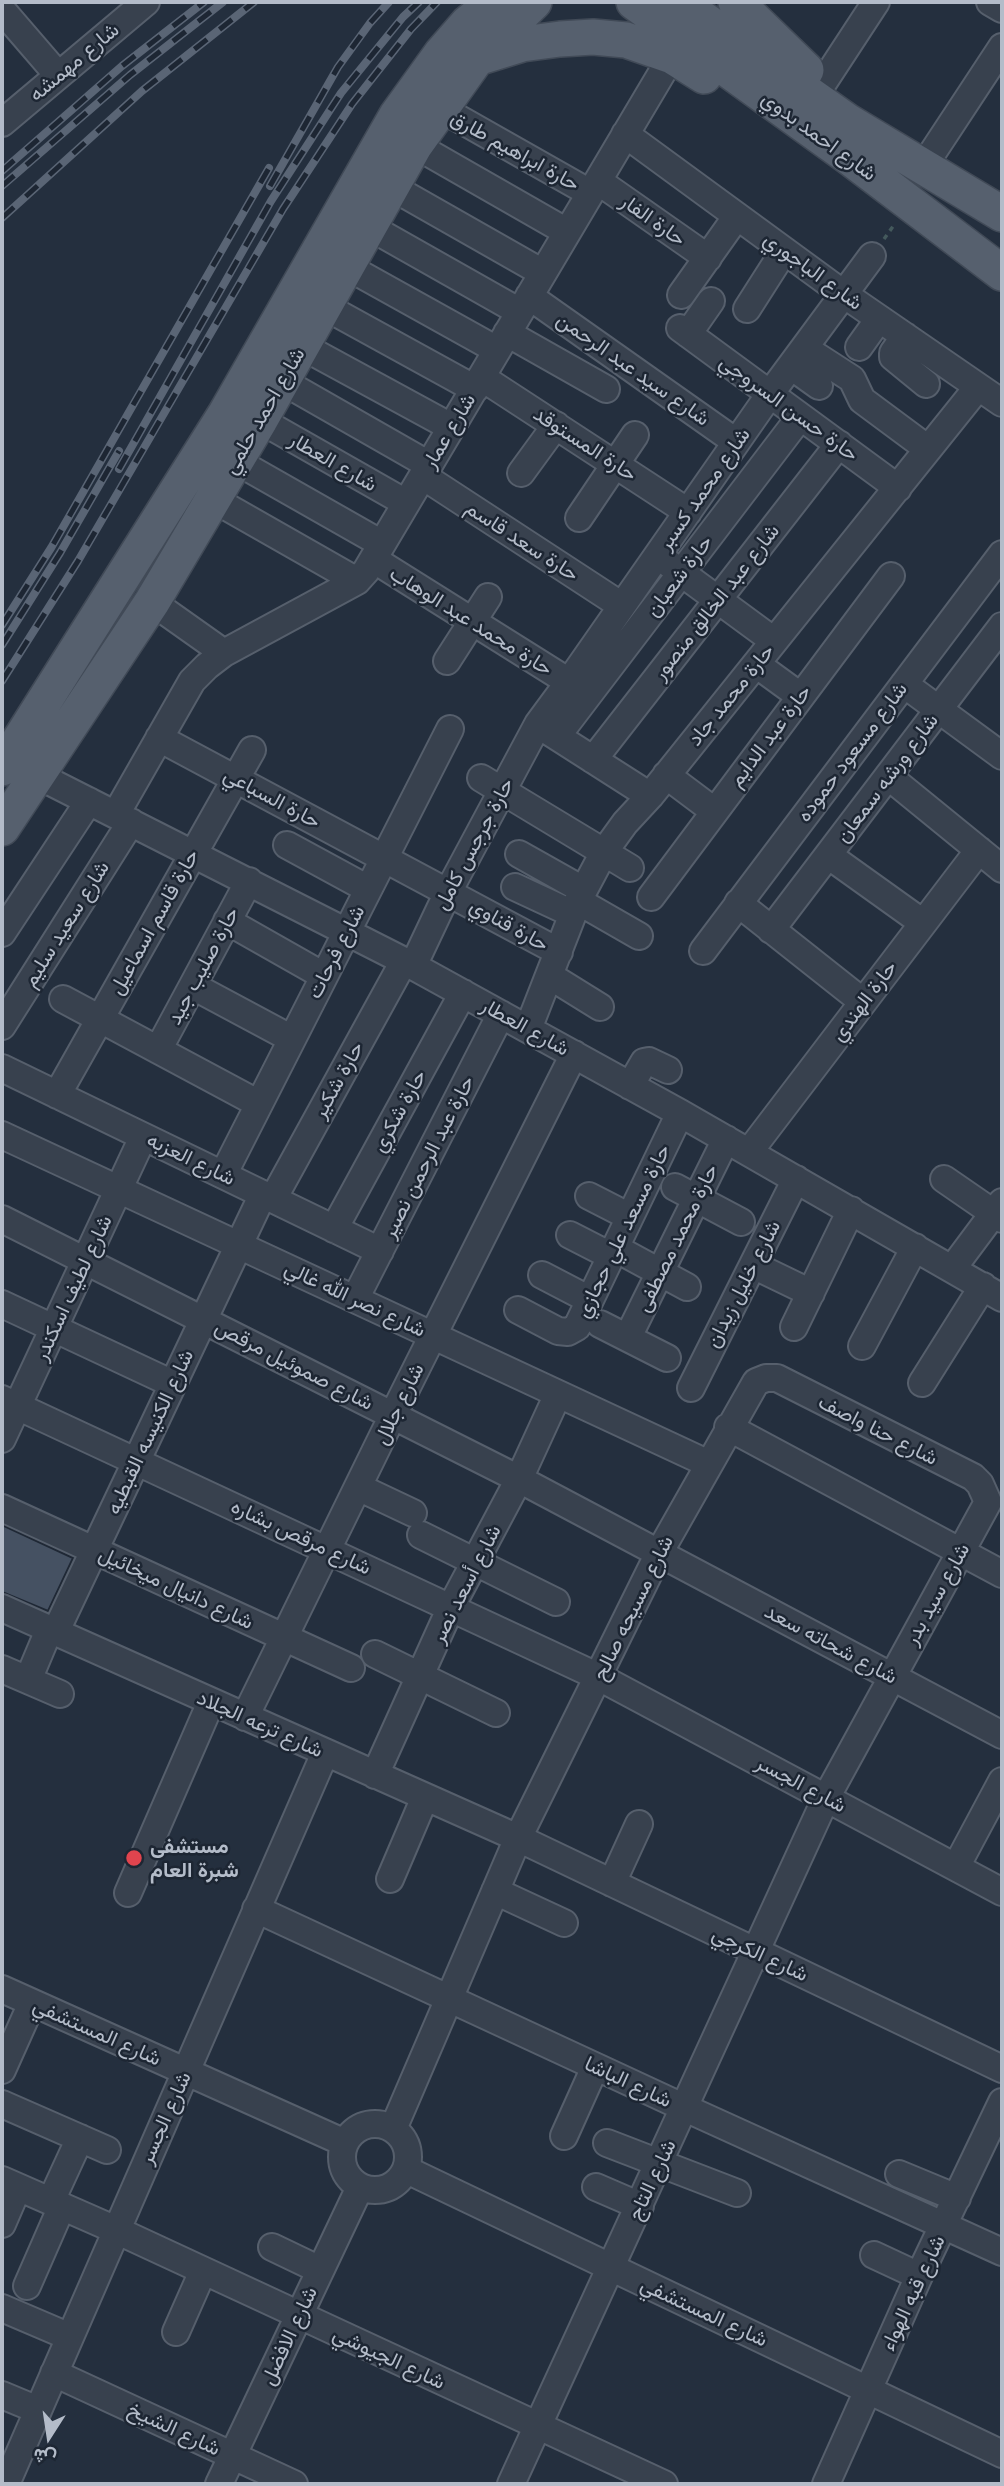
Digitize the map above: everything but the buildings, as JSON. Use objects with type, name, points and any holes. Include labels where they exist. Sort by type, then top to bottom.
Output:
[{"type":"main road","name":"شارع احمد حلمي","points":[[2,828],[152,602],[236,461],[247,420],[397,115],[441,54],[468,23],[494,2]]},
{"type":"main road","name":"شارع احمد حلمي","points":[[2,768],[247,420],[282,381],[390,186],[440,108],[477,58],[534,2]]},
{"type":"main road","name":"شارع احمد بدوي","points":[[634,2],[1002,273]]},
{"type":"main road","name":"شارع احمد بدوي","points":[[679,2],[848,121],[1002,214]]},
{"type":"main road","points":[[736,2],[821,86],[848,121]]},
{"type":"main road","points":[[477,58],[522,44],[560,38],[626,40],[672,56],[821,150],[849,158]]},
{"type":"street","name":"شارع مهمشه","points":[[2,123],[146,2]]},
{"type":"street","points":[[821,86],[876,2]]},
{"type":"street","points":[[990,2],[1002,9]]},
{"type":"street","points":[[2,10],[58,75]]},
{"type":"street","points":[[923,167],[992,84],[1002,47]]},
{"type":"street","name":"شارع عمار","points":[[159,738],[192,681],[206,666],[224,653],[357,581],[378,552],[672,56]]},
{"type":"street","name":"حارة ابراهيم طارق","points":[[440,108],[594,187]]},
{"type":"street","name":"شارع الباجوري","points":[[625,134],[845,295],[1002,403]]},
{"type":"street","points":[[415,145],[567,232]]},
{"type":"street","points":[[390,186],[543,272]]},
{"type":"street","name":"حارة الفار","points":[[594,187],[708,258]]},
{"type":"street","points":[[681,295],[737,216]]},
{"type":"street","points":[[368,226],[606,389]]},
{"type":"street","points":[[747,309],[784,251]]},
{"type":"street","name":"شارع محمد كسبر","points":[[547,730],[569,682],[770,394],[872,256]]},
{"type":"street","points":[[346,265],[513,323]]},
{"type":"street","name":"حارة حسن السروجي","points":[[711,301],[684,331],[898,488]]},
{"type":"street","name":"حارة المستوقد","points":[[324,306],[556,425],[688,512]]},
{"type":"street","points":[[859,347],[879,319]]},
{"type":"street","name":"شارع سيد عبد الرحمن","points":[[513,323],[736,442]]},
{"type":"street","points":[[905,337],[893,357],[926,384]]},
{"type":"street","points":[[302,346],[451,427]]},
{"type":"street","points":[[797,357],[819,386]]},
{"type":"street","points":[[797,357],[852,379],[862,400],[928,449]]},
{"type":"street","name":"حارة سعد قاسم","points":[[282,381],[426,470],[622,606]]},
{"type":"street","name":"حارة محمد جاد","points":[[528,1029],[578,902],[604,852],[978,387]]},
{"type":"street","name":"حارة شعبان","points":[[547,730],[681,573],[800,417]]},
{"type":"street","name":"شارع العطار","points":[[247,420],[406,503]]},
{"type":"street","points":[[521,473],[556,425]]},
{"type":"street","points":[[579,518],[635,435]]},
{"type":"street","name":"شارع عبد الخالق منصور","points":[[593,760],[839,444]]},
{"type":"street","name":"حارة محمد عبد الوهاب","points":[[236,461],[378,552],[472,621],[569,682]]},
{"type":"street","points":[[213,499],[357,581]]},
{"type":"street","name":"شارع مسعود حموده","points":[[703,951],[1002,554]]},
{"type":"street","points":[[658,556],[774,641]]},
{"type":"street","name":"حارة عبد الدايم","points":[[651,897],[891,576]]},
{"type":"street","points":[[447,661],[488,597]]},
{"type":"street","points":[[152,602],[224,653]]},
{"type":"street","name":"شارع ورشه سمعان","points":[[771,930],[939,709],[998,641]]},
{"type":"street","points":[[756,664],[800,696]]},
{"type":"street","points":[[904,684],[1002,756]]},
{"type":"street","name":"شارع فرحات","points":[[223,1175],[450,729]]},
{"type":"street","points":[[547,730],[650,796]]},
{"type":"street","name":"حارة جرجس كامل","points":[[408,964],[448,892],[492,784],[547,730]]},
{"type":"street","name":"حارة السباعي","points":[[159,738],[385,857]]},
{"type":"street","name":"شارع سعيد سليم","points":[[2,1027],[123,818],[159,738]]},
{"type":"street","name":"حارة قاسم اسماعيل","points":[[57,1095],[252,750]]},
{"type":"street","name":"شارع العطار","points":[[37,775],[347,931],[463,993],[680,1113],[992,1292]]},
{"type":"street","points":[[666,775],[714,811]]},
{"type":"street","points":[[888,776],[995,861]]},
{"type":"street","points":[[492,784],[630,868]]},
{"type":"street","points":[[2,933],[89,801]]},
{"type":"street","points":[[287,845],[369,889]]},
{"type":"street","points":[[519,854],[578,902],[639,936]]},
{"type":"street","points":[[828,855],[923,923]]},
{"type":"street","name":"حارة قناوي","points":[[385,857],[448,892],[554,964],[600,1007]]},
{"type":"street","name":"حارة الهندي","points":[[738,1146],[863,1002],[923,923],[995,861]]},
{"type":"street","name":"حارة صليب جيد","points":[[158,1050],[249,881]]},
{"type":"street","points":[[515,887],[578,902]]},
{"type":"street","points":[[738,904],[863,1002]]},
{"type":"street","points":[[227,921],[324,976]]},
{"type":"street","name":"حارة شكير","points":[[268,1196],[408,964]]},
{"type":"street","points":[[193,986],[292,1040]]},
{"type":"street","name":"حارة شكري","points":[[334,1228],[463,993]]},
{"type":"street","points":[[63,999],[259,1104]]},
{"type":"street","name":"حارة عبد الرحمن نصير","points":[[355,1299],[501,1014]]},
{"type":"street","name":"شارع جلال","points":[[245,1717],[574,1054]]},
{"type":"street","points":[[630,1086],[644,1062],[649,1061],[668,1070]]},
{"type":"street","name":"شارع العزبه","points":[[2,1068],[380,1251]]},
{"type":"street","name":"حارة مسعد علي حجازي","points":[[517,1310],[558,1331],[568,1332],[595,1312],[613,1252],[680,1113]]},
{"type":"street","name":"شارع نصر الله غالي","points":[[2,1135],[709,1464]]},
{"type":"street","name":"شارع لطيف اسكندر","points":[[2,1439],[9,1402],[54,1328],[144,1137]]},
{"type":"street","name":"حارة محمد مصطفى","points":[[628,1337],[660,1272],[686,1193],[738,1146]]},
{"type":"street","name":"شارع خليل زيدان","points":[[691,1388],[796,1179]]},
{"type":"street","points":[[944,1179],[999,1212],[952,1269]]},
{"type":"street","points":[[686,1193],[741,1222]]},
{"type":"street","name":"شارع الكنيسه القبطيه","points":[[28,1680],[94,1550],[239,1245],[268,1196]]},
{"type":"street","points":[[589,1196],[630,1217]]},
{"type":"street","points":[[794,1327],[851,1210]]},
{"type":"street","name":"شارع صموئيل مرقص","points":[[2,1219],[519,1479],[659,1553]]},
{"type":"street","points":[[570,1235],[660,1272],[687,1287]]},
{"type":"street","points":[[862,1346],[915,1247]]},
{"type":"street","points":[[753,1265],[811,1293]]},
{"type":"street","points":[[542,1275],[628,1337],[667,1358]]},
{"type":"street","points":[[922,1383],[992,1292]]},
{"type":"street","points":[[2,1304],[173,1384]]},
{"type":"street","name":"شارع حنا واصف","points":[[756,1382],[777,1378],[973,1478],[980,1484],[988,1502]]},
{"type":"street","name":"شارع مسيحه صالح","points":[[518,1838],[659,1553],[756,1382]]},
{"type":"street","name":"شارع أسعد نصر","points":[[375,1775],[451,1607],[519,1479],[558,1394]]},
{"type":"street","name":"شارع مرقص بشاره","points":[[9,1402],[599,1677]]},
{"type":"street","points":[[729,1427],[1002,1574]]},
{"type":"street","points":[[358,1487],[476,1563],[556,1602]]},
{"type":"street","name":"شارع سيد بدر","points":[[826,1798],[988,1502]]},
{"type":"street","name":"شارع دانيال ميخائيل","points":[[2,1508],[351,1668]]},
{"type":"street","name":"شارع شحاته سعد","points":[[659,1553],[1002,1735]]},
{"type":"street","name":"شارع ترعه الجلاد","points":[[2,1608],[518,1838]]},
{"type":"street","points":[[375,1654],[496,1713]]},
{"type":"street","points":[[2,1669],[60,1694]]},
{"type":"street","name":"شارع الجسر","points":[[599,1677],[1002,1892]]},
{"type":"street","points":[[128,1893],[211,1702]]},
{"type":"street","name":"شارع الجسر","points":[[6,2484],[325,1753]]},
{"type":"street","points":[[956,1867],[1002,1781]]},
{"type":"street","points":[[390,1879],[425,1797]]},
{"type":"street","name":"شارع التاج","points":[[512,2484],[826,1798]]},
{"type":"street","points":[[612,1883],[639,1824]]},
{"type":"street","points":[[393,2129],[518,1838]]},
{"type":"street","name":"شارع الكرجي","points":[[518,1838],[1002,2069]]},
{"type":"street","points":[[495,1891],[564,1923]]},
{"type":"street","name":"شارع الباشا","points":[[256,1909],[1002,2252]]},
{"type":"street","name":"شارع المستشفي","points":[[2,1989],[345,2143]]},
{"type":"street","points":[[2,2070],[32,2003]]},
{"type":"street","points":[[564,2136],[595,2067]]},
{"type":"street","name":"شارع قبه الهواء","points":[[826,2484],[919,2276],[1002,2102]]},
{"type":"street","points":[[2,2104],[107,2150]]},
{"type":"street","points":[[375,2124],[393,2129],[400,2135],[409,2152],[407,2170],[395,2185],[387,2189],[369,2190],[360,2187],[352,2181],[342,2163],[345,2143],[357,2129],[366,2125],[375,2124]]},
{"type":"street","points":[[27,2286],[80,2138]]},
{"type":"street","points":[[607,2143],[737,2193]]},
{"type":"street","name":"شارع المستشفي","points":[[407,2170],[1002,2454]]},
{"type":"street","points":[[899,2174],[957,2198]]},
{"type":"street","points":[[2,2224],[10,2184]]},
{"type":"street","name":"شارع الجيوشي","points":[[10,2184],[116,2230],[664,2484]]},
{"type":"street","name":"شارع الافضل","points":[[219,2484],[360,2187]]},
{"type":"street","points":[[596,2187],[640,2206]]},
{"type":"street","points":[[272,2248],[320,2270]]},
{"type":"street","points":[[874,2255],[919,2276]]},
{"type":"street","points":[[176,2332],[203,2272]]},
{"type":"street","points":[[2,2308],[70,2337]]},
{"type":"street","name":"شارع الشيخ","points":[[54,2372],[294,2484]]},
{"type":"street","points":[[2,2395],[38,2410]]},
{"type":"path","points":[[872,256],[909,203]]},
{"type":"railway","points":[[2,171],[122,66],[204,2]]},
{"type":"railway","points":[[2,186],[130,75],[223,2]]},
{"type":"railway","points":[[2,218],[142,91],[254,2]]},
{"type":"railway","points":[[270,186],[338,67],[389,2]]},
{"type":"railway","points":[[119,469],[271,201],[341,93],[403,17],[419,2]]},
{"type":"railway","points":[[2,681],[78,561],[283,209],[352,104],[411,29],[437,2]]},
{"type":"railway","points":[[2,625],[51,548],[269,168]]},
{"type":"railway","points":[[2,645],[60,553],[119,451]]},
{"type":"place","name":"مستشفى شبرة العام","points":[[134,1858]]}]
